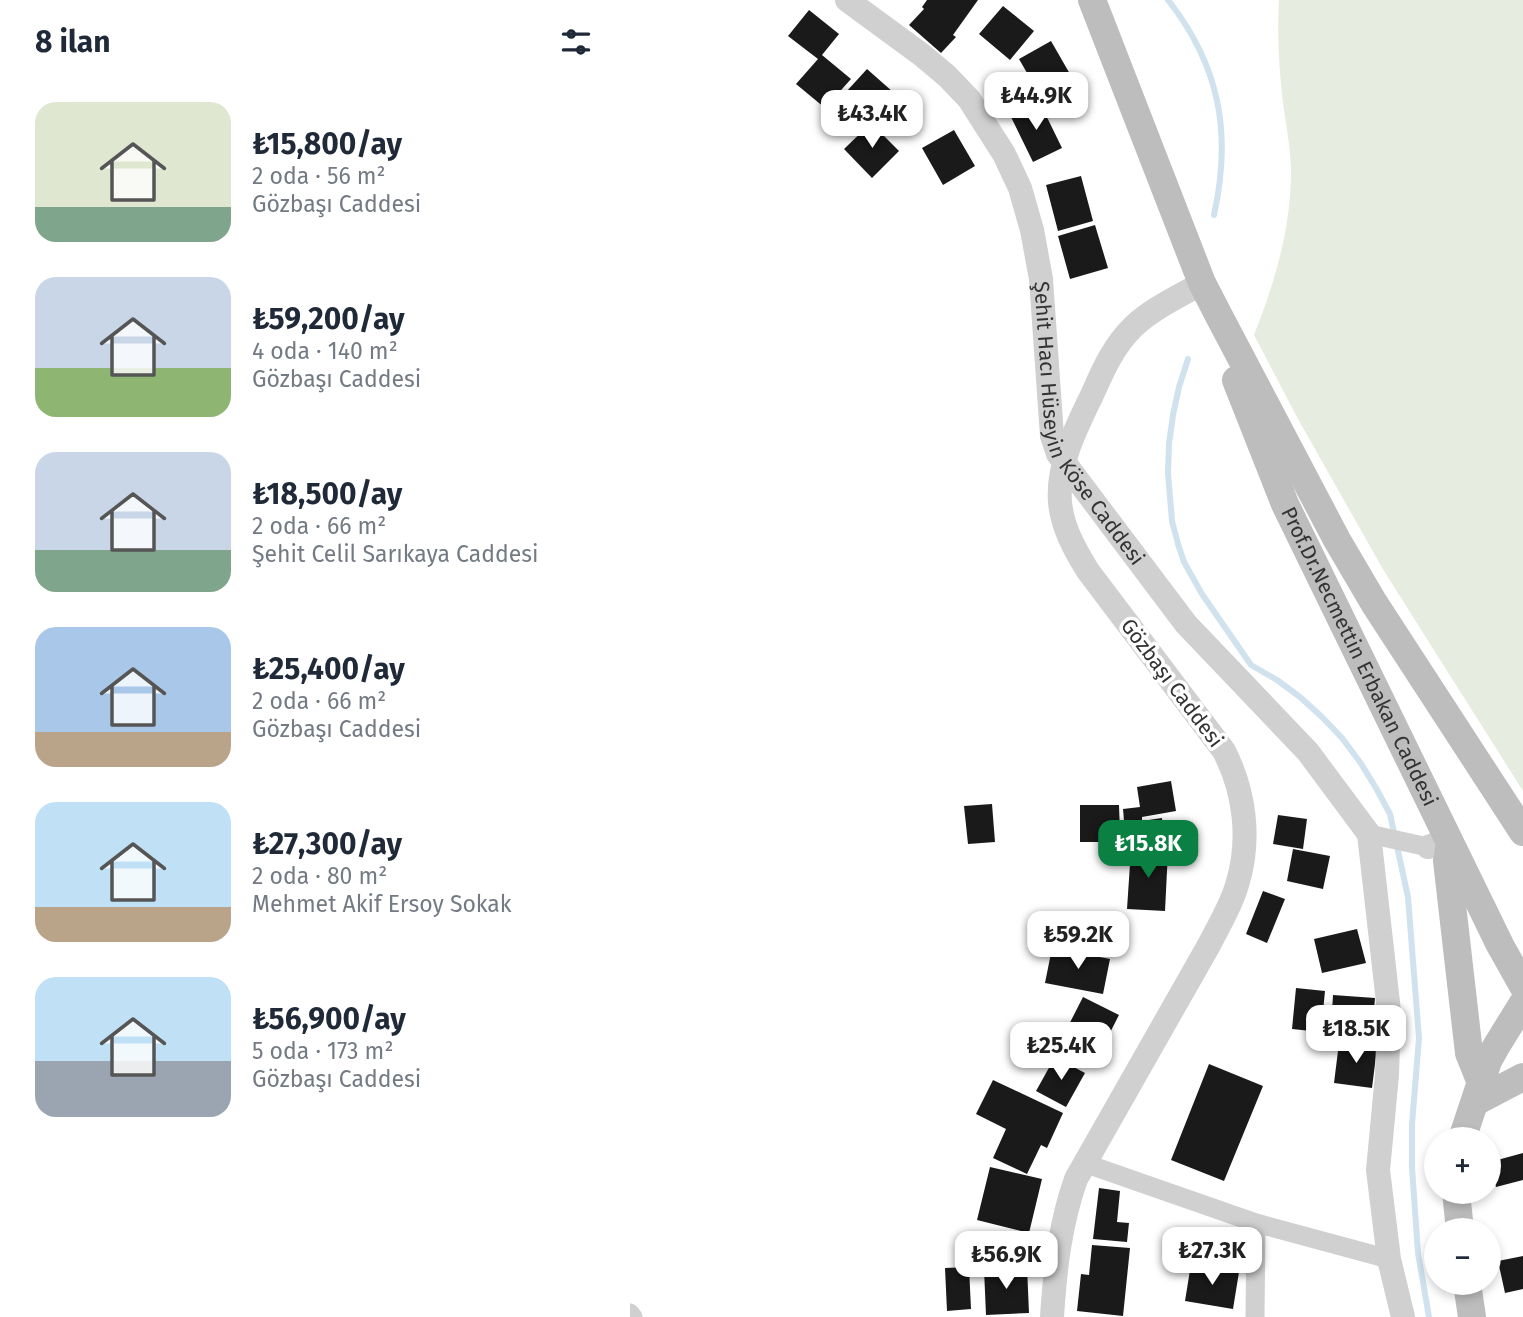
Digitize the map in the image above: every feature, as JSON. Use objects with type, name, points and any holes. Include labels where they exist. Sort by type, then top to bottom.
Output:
[{"type":"main road","name":"Prof.Dr.Necmettin Erbakan Caddesi","points":[[1092,0],[1202,283],[1219,316],[1337,540],[1523,832]]},
{"type":"main road","name":"Prof.Dr.Necmettin Erbakan Caddesi","points":[[1219,316],[1237,385],[1285,504],[1439,843],[1523,986]]},
{"type":"main road","points":[[1439,843],[1447,861],[1469,1053],[1478,1093]]},
{"type":"main road","points":[[1466,1127],[1497,1045],[1523,1003]]},
{"type":"main road","points":[[1478,1093],[1523,1077]]},
{"type":"main road","points":[[1469,1295],[1472,1317]]},
{"type":"street","name":"Şehit Hacı Hüseyin Köse Caddesi","points":[[846,0],[922,55],[969,99],[1004,154],[1020,188],[1032,230],[1041,279],[1052,436],[1059,454],[1186,624],[1308,752],[1369,834]]},
{"type":"street","name":"Gözbaşı Caddesi","points":[[1052,1317],[1063,1222],[1073,1188],[1084,1163],[1203,956],[1237,886],[1244,859],[1243,811],[1232,766],[1224,751],[1088,571],[1075,551],[1060,505],[1059,486],[1071,442],[1108,360],[1135,325],[1202,283]]},
{"type":"street","points":[[1404,1317],[1389,1259],[1378,1170],[1387,1075],[1389,1010],[1369,834],[1439,843]]},
{"type":"street","points":[[1084,1163],[1256,1223],[1389,1259]]},
{"type":"street","points":[[1255,1317],[1256,1223]]},
{"type":"shaded area","points":[[1279,0],[1523,0],[1523,791],[1384,571],[1254,335],[1281,253],[1291,189],[1279,64]]},
{"type":"building","points":[[927,0],[978,0],[953,35],[956,37],[941,53],[909,25],[924,9],[922,7]]},
{"type":"building","points":[[1003,6],[1034,31],[1010,60],[979,34]]},
{"type":"building","points":[[809,10],[839,34],[822,55],[851,79],[825,108],[796,84],[818,59],[788,36]]},
{"type":"building","points":[[1051,41],[1074,81],[1042,99],[1019,59]]},
{"type":"building","points":[[867,69],[893,92],[862,126],[836,103]]},
{"type":"building","points":[[1040,103],[1062,148],[1033,162],[1011,117]]},
{"type":"building","points":[[871,123],[899,151],[872,178],[844,149]]},
{"type":"building","points":[[954,130],[975,166],[943,185],[922,148]]},
{"type":"building","points":[[1081,176],[1093,221],[1058,231],[1046,185]]},
{"type":"building","points":[[1095,225],[1108,268],[1070,279],[1058,236]]},
{"type":"building","points":[[1171,781],[1176,811],[1142,817],[1142,821],[1162,818],[1163,842],[1080,842],[1080,805],[1119,805],[1120,833],[1125,832],[1123,809],[1140,807],[1137,787]]},
{"type":"building","points":[[992,804],[995,842],[968,844],[964,806]]},
{"type":"building","points":[[1278,815],[1307,819],[1303,849],[1273,844]]},
{"type":"building","points":[[1131,849],[1168,851],[1165,911],[1127,909]]},
{"type":"building","points":[[1293,849],[1330,856],[1323,889],[1287,881]]},
{"type":"building","points":[[1263,891],[1285,899],[1267,943],[1246,934]]},
{"type":"building","points":[[1357,929],[1366,963],[1322,973],[1314,939]]},
{"type":"building","points":[[1052,948],[1110,959],[1103,994],[1045,983]]},
{"type":"building","points":[[1296,988],[1325,991],[1321,1032],[1292,1029]]},
{"type":"building","points":[[1333,995],[1375,998],[1372,1034],[1331,1030]]},
{"type":"building","points":[[1083,997],[1119,1015],[1093,1066],[1057,1048]]},
{"type":"building","points":[[1339,1043],[1377,1048],[1372,1088],[1334,1083]]},
{"type":"building","points":[[1055,1057],[1085,1073],[1066,1107],[1036,1091]]},
{"type":"building","points":[[1209,1064],[1263,1086],[1224,1181],[1171,1160]]},
{"type":"building","points":[[993,1080],[1063,1113],[1047,1148],[1041,1145],[1027,1174],[993,1158],[1006,1129],[976,1114]]},
{"type":"building","points":[[1523,1153],[1523,1180],[1501,1186],[1501,1159]]},
{"type":"building","points":[[990,1167],[1042,1179],[1029,1233],[977,1220]]},
{"type":"building","points":[[1099,1188],[1120,1191],[1117,1222],[1129,1223],[1127,1242],[1093,1239]]},
{"type":"building","points":[[1092,1245],[1130,1248],[1123,1316],[1077,1311],[1081,1274],[1089,1275]]},
{"type":"building","points":[[1523,1256],[1523,1289],[1505,1293],[1501,1260]]},
{"type":"building","points":[[1191,1264],[1239,1272],[1233,1309],[1185,1301]]},
{"type":"building","points":[[969,1267],[971,1309],[947,1311],[945,1268]]},
{"type":"building","points":[[1027,1267],[1029,1313],[986,1315],[984,1269]]},
{"type":"waterway","points":[[1168,0],[1200,50],[1217,102],[1222,157],[1214,215]]},
{"type":"waterway","points":[[1188,359],[1173,415],[1168,473],[1172,521],[1184,562],[1202,594],[1251,665],[1300,697],[1342,738],[1360,762],[1390,814],[1408,897],[1419,1038],[1412,1124],[1412,1167],[1418,1253],[1429,1317]]}]
